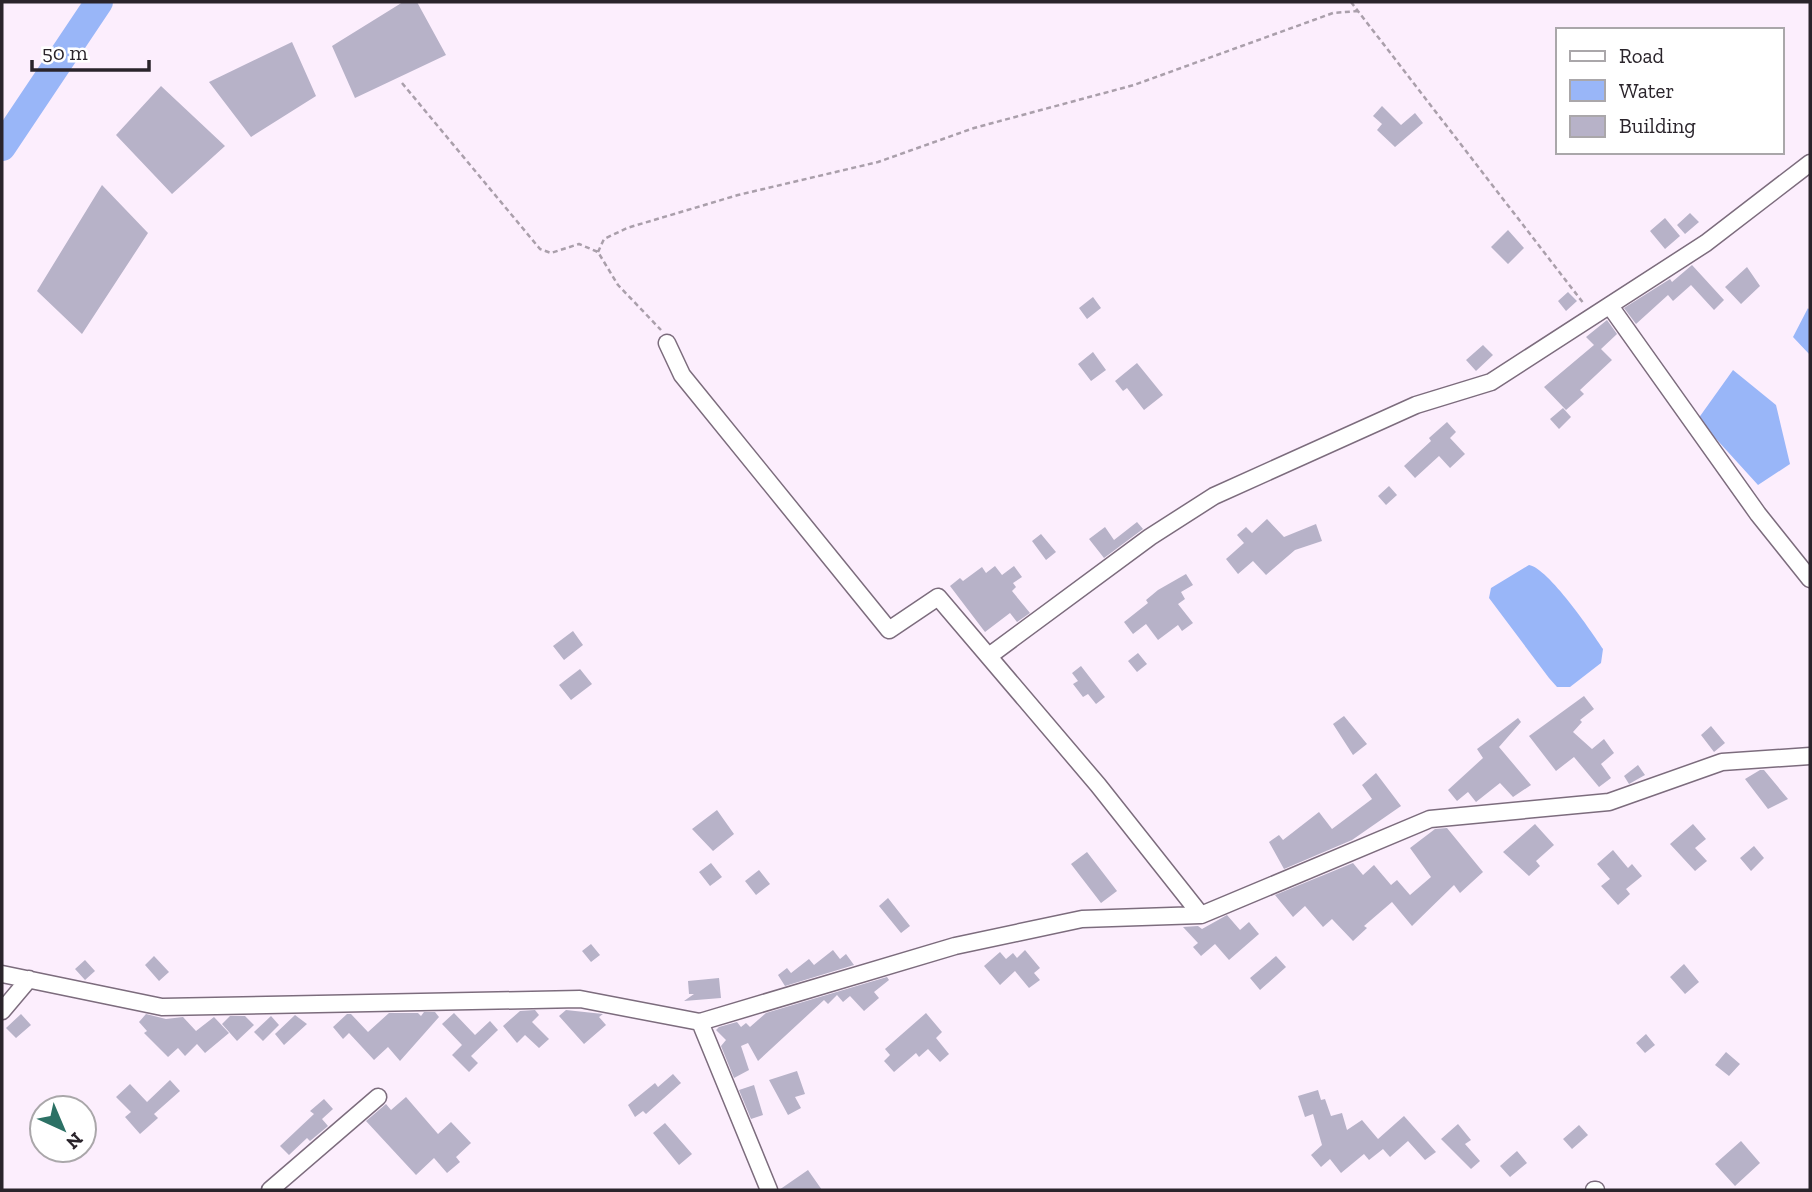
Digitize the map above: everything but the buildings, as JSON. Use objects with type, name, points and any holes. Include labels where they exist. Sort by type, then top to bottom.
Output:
[{"type":"street","points":[[989,656],[1150,537],[1214,496],[1416,405],[1491,382],[1706,243],[1810,163]]},
{"type":"street","points":[[1610,306],[1758,514],[1810,579]]},
{"type":"street","points":[[667,343],[682,375],[889,630],[938,597],[1132,826],[1201,915]]},
{"type":"street","points":[[2,974],[162,1007],[580,999],[700,1022],[968,943],[1082,919],[1201,915],[1430,819],[1609,802],[1722,762],[1810,756]]},
{"type":"street","points":[[2,1011],[29,979]]},
{"type":"street","points":[[700,1022],[769,1190]]},
{"type":"street","points":[[270,1190],[292,1184],[378,1097]]},
{"type":"path","points":[[1350,2],[1594,316]]},
{"type":"path","points":[[598,252],[604,239],[627,228],[737,195],[878,162],[974,128],[1134,85],[1333,13],[1358,11]]},
{"type":"path","points":[[402,83],[540,249],[551,253],[579,244],[598,252],[618,285],[662,331],[667,343]]},
{"type":"water","points":[[1808,308],[1810,311],[1810,355],[1793,337]]},
{"type":"water","points":[[1733,370],[1776,405],[1790,464],[1758,485],[1698,419]]},
{"type":"water","points":[[1529,565],[1558,588],[1603,649],[1601,663],[1570,687],[1557,687],[1489,598],[1491,588]]},
{"type":"waterway","points":[[2,147],[99,2]]}]
